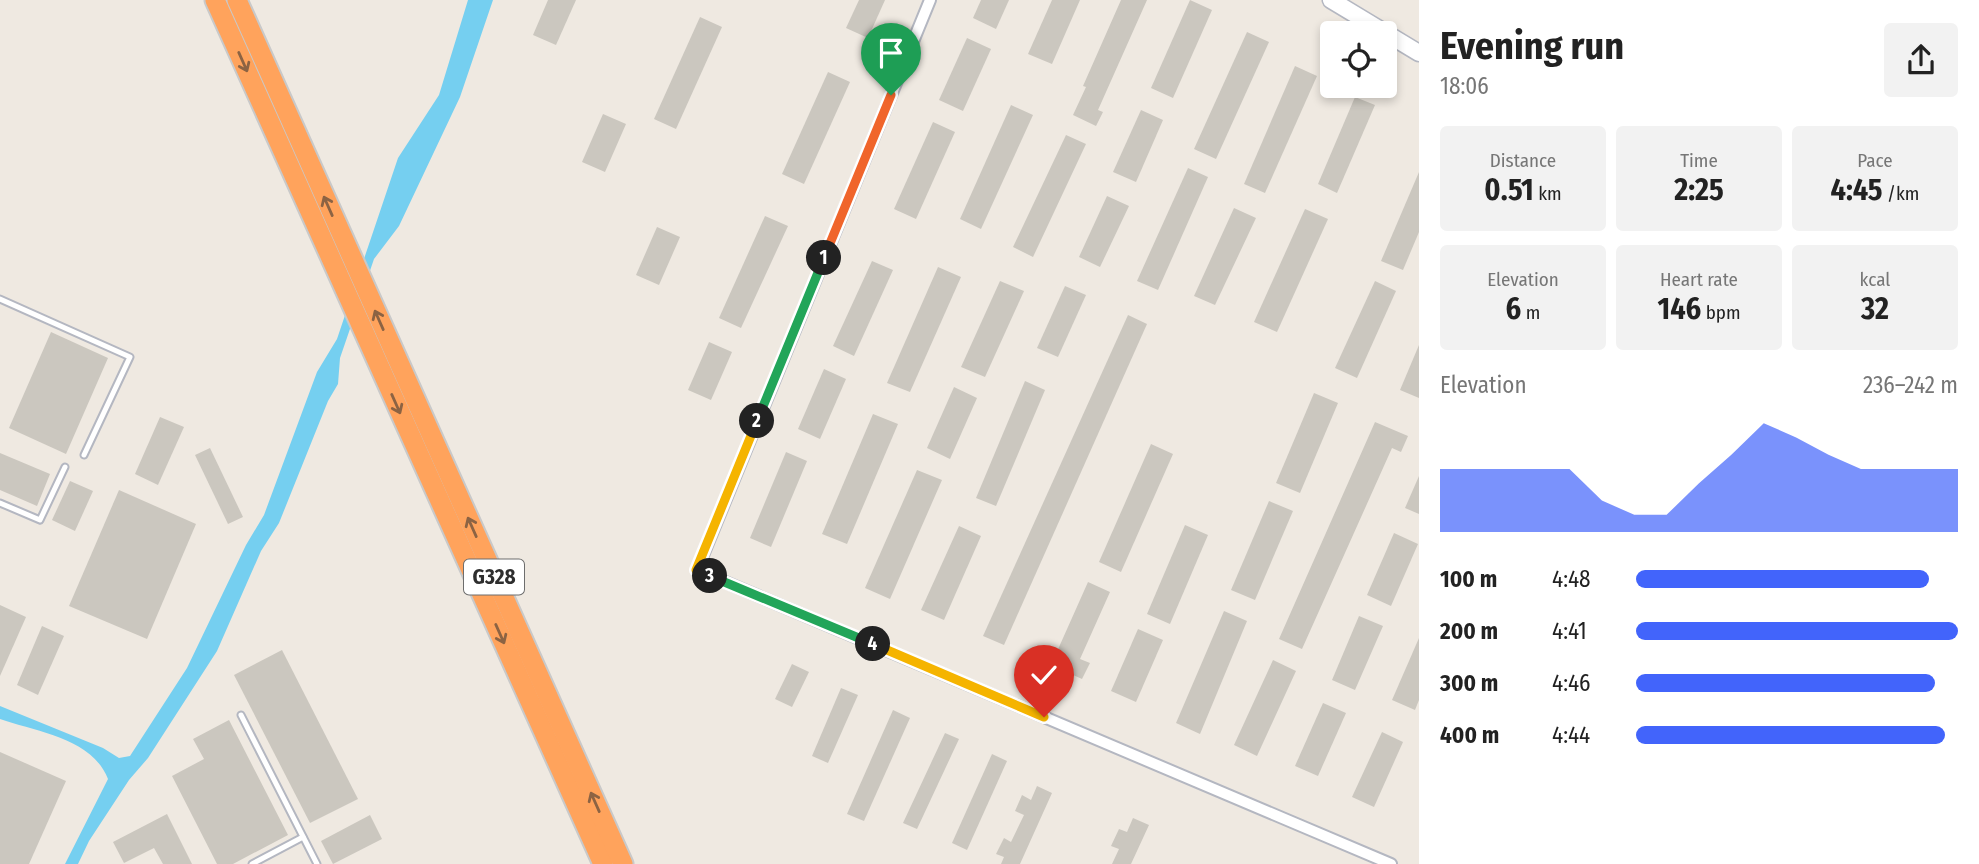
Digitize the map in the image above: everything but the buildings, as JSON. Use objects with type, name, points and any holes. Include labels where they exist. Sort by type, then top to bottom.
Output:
[{"type":"highway","name":"G328","points":[[215,0],[624,864]]},
{"type":"highway","name":"G328","points":[[237,0],[356,268],[358,319],[603,864]]},
{"type":"street","points":[[930,0],[696,570],[1391,864]]},
{"type":"street","points":[[1331,0],[1419,53]]},
{"type":"lane","points":[[0,299],[130,357],[85,455]]},
{"type":"lane","points":[[0,503],[40,520],[65,467]]},
{"type":"lane","points":[[241,715],[317,864]]},
{"type":"lane","points":[[252,864],[303,837]]},
{"type":"water","points":[[468,0],[493,0],[460,97],[399,226],[374,259],[340,358],[338,384],[328,401],[279,523],[261,551],[217,651],[148,758],[129,780],[89,841],[78,864],[65,864],[108,779],[90,754],[77,745],[0,719],[0,706],[103,748],[119,758],[130,756],[187,668],[246,545],[264,515],[317,372],[337,339],[398,158],[439,95]]},
{"type":"route","points":[[891,95],[696,570],[1044,717]]}]
